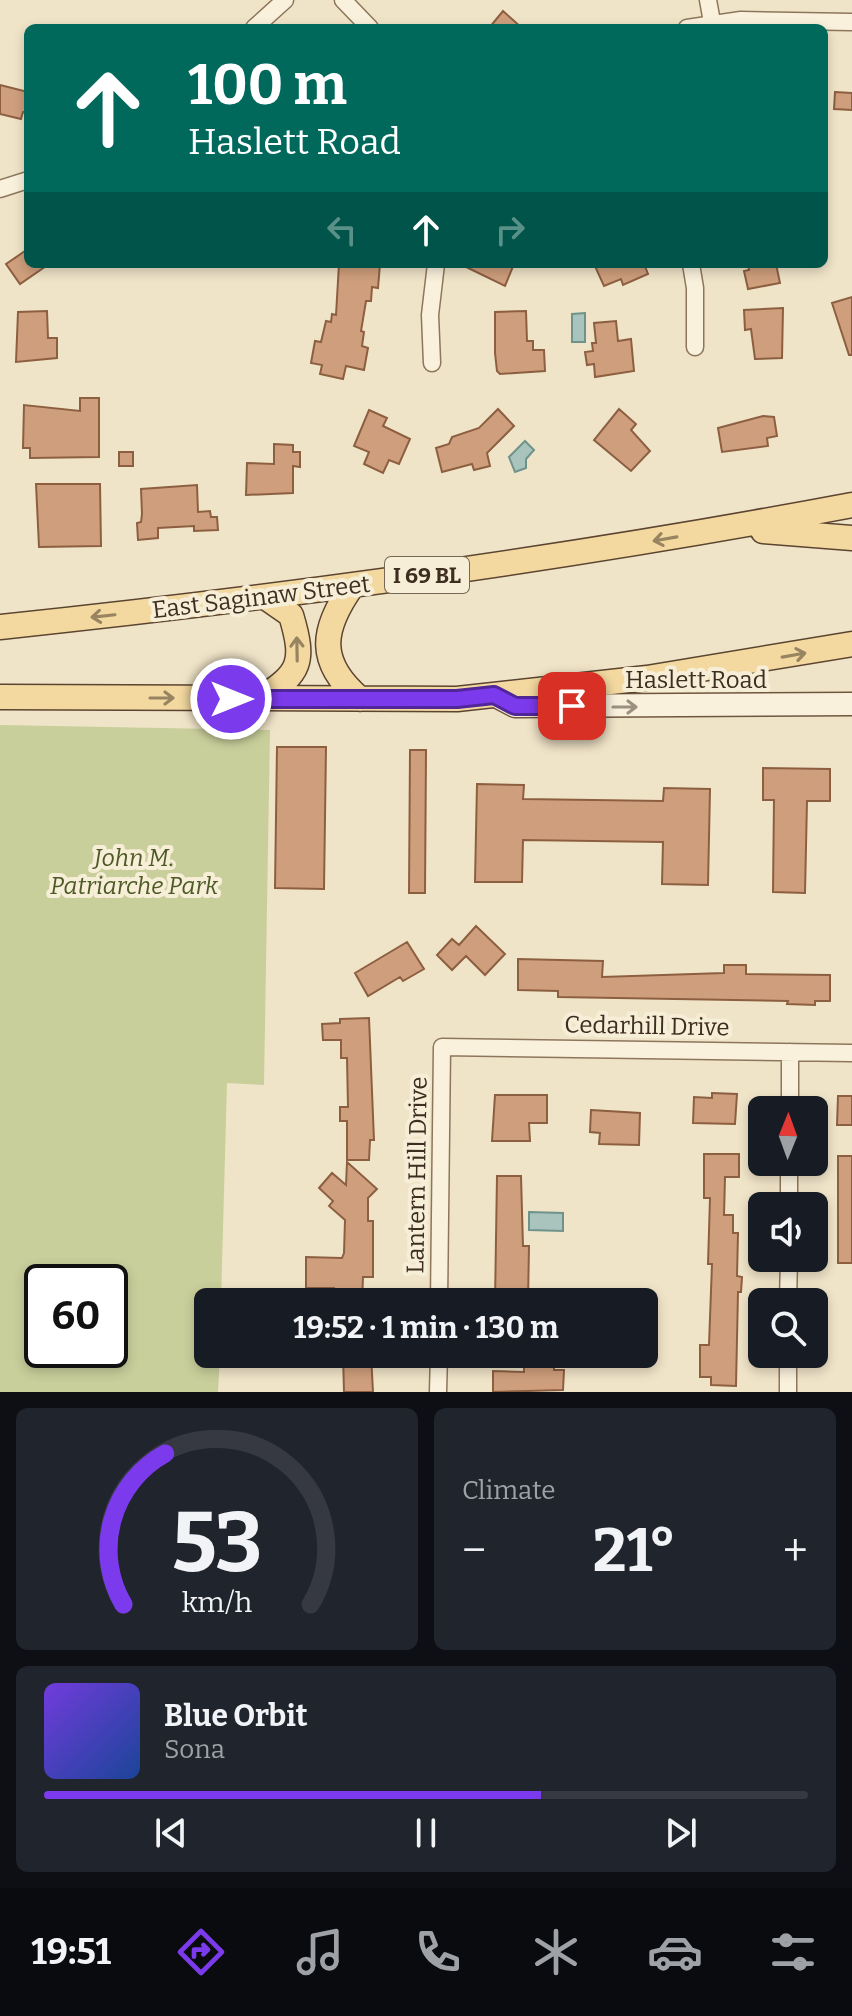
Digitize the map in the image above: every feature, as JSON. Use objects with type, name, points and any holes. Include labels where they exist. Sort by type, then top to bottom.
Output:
[{"type":"main road","name":"East Saginaw Street","points":[[0,627],[352,586],[702,533],[852,505]]},
{"type":"main road","points":[[702,533],[769,530],[852,538]]},
{"type":"main road","points":[[352,586],[329,626],[330,662],[337,680],[360,699]]},
{"type":"main road","points":[[260,699],[288,682],[298,665],[298,637],[291,615],[265,597]]},
{"type":"main road","points":[[0,697],[360,699],[494,695],[647,678],[852,644]]},
{"type":"main road","name":"Haslett Road","points":[[494,695],[515,706],[852,704]]},
{"type":"street","points":[[258,24],[285,0]]},
{"type":"street","points":[[343,0],[366,24]]},
{"type":"street","points":[[708,0],[712,22]]},
{"type":"street","points":[[704,24],[852,22]]},
{"type":"street","points":[[0,189],[24,181]]},
{"type":"street","points":[[432,363],[430,315],[436,268]]},
{"type":"street","points":[[692,268],[695,288],[695,347]]},
{"type":"street","name":"Cedarhill Drive","points":[[442,1047],[852,1053]]},
{"type":"street","name":"Lantern Hill Drive","points":[[439,1288],[442,1047]]},
{"type":"street","points":[[790,1052],[790,1096]]},
{"type":"street","points":[[438,1392],[439,1368]]},
{"type":"street","points":[[788,1368],[788,1392]]},
{"type":"green space","name":"John M. Patriarche Park","points":[[0,725],[270,730],[264,1085],[227,1083],[221,1288],[194,1288],[194,1368],[219,1368],[218,1392],[0,1392]]},
{"type":"water","points":[[585,313],[585,342],[572,342],[572,314]]},
{"type":"water","points":[[525,441],[534,450],[526,459],[526,468],[515,472],[509,457]]},
{"type":"water","points":[[529,1212],[563,1213],[563,1231],[529,1230]]},
{"type":"building","points":[[503,11],[518,24],[492,24]]},
{"type":"building","points":[[0,85],[24,91],[21,119],[0,114]]},
{"type":"building","points":[[835,92],[852,93],[852,110],[834,109]]},
{"type":"building","points":[[24,252],[24,268],[43,268],[20,284],[6,264]]},
{"type":"building","points":[[339,268],[380,268],[378,288],[372,287],[371,301],[366,301],[361,331],[364,332],[362,346],[368,348],[364,370],[346,366],[343,379],[320,374],[322,365],[311,363],[315,341],[321,342],[326,321],[331,322],[332,314],[336,315]]},
{"type":"building","points":[[468,268],[512,268],[505,286]]},
{"type":"building","points":[[596,268],[646,268],[648,274],[623,285],[621,279],[604,286]]},
{"type":"building","points":[[777,268],[780,283],[748,289],[744,271]]},
{"type":"building","points":[[852,297],[852,355],[849,355],[832,303]]},
{"type":"building","points":[[783,308],[782,358],[755,359],[751,329],[745,330],[744,310]]},
{"type":"building","points":[[47,311],[48,338],[57,338],[57,358],[16,362],[18,312]]},
{"type":"building","points":[[526,311],[527,341],[533,341],[533,350],[544,350],[545,371],[500,374],[495,353],[495,312]]},
{"type":"building","points":[[616,321],[618,341],[631,339],[634,371],[595,377],[594,364],[587,365],[585,352],[593,351],[592,343],[596,343],[594,323]]},
{"type":"building","points":[[80,398],[99,398],[99,457],[30,458],[30,448],[23,448],[24,405],[80,411]]},
{"type":"building","points":[[498,409],[514,426],[487,453],[490,466],[474,470],[472,464],[442,472],[436,448],[449,444],[452,437],[479,428]]},
{"type":"building","points":[[619,409],[636,424],[631,430],[650,451],[631,471],[594,440]]},
{"type":"building","points":[[369,410],[387,418],[383,426],[410,439],[399,464],[389,460],[383,473],[364,464],[369,452],[354,446]]},
{"type":"building","points":[[763,416],[774,417],[777,436],[767,438],[768,446],[722,452],[718,428]]},
{"type":"building","points":[[274,444],[293,445],[293,452],[300,452],[300,467],[293,466],[293,493],[246,495],[247,463],[274,464]]},
{"type":"building","points":[[119,452],[133,452],[133,466],[119,466]]},
{"type":"building","points":[[36,484],[100,484],[101,546],[39,547]]},
{"type":"building","points":[[197,485],[198,512],[210,511],[211,517],[217,517],[218,530],[194,531],[194,526],[158,528],[158,538],[138,540],[137,523],[141,522],[142,514],[141,489]]},
{"type":"building","points":[[277,747],[326,747],[324,889],[275,888]]},
{"type":"building","points":[[410,750],[426,750],[425,893],[409,893]]},
{"type":"building","points":[[763,768],[830,769],[830,801],[807,801],[805,893],[773,892],[774,800],[763,800]]},
{"type":"building","points":[[477,784],[524,785],[523,799],[663,801],[664,788],[710,789],[708,885],[662,884],[663,842],[523,840],[522,882],[475,882]]},
{"type":"building","points":[[476,926],[505,954],[485,975],[466,956],[452,970],[437,955],[452,939],[459,945]]},
{"type":"building","points":[[407,942],[424,969],[403,981],[400,977],[368,996],[355,973]]},
{"type":"building","points":[[518,959],[603,961],[602,977],[724,973],[724,965],[746,965],[746,974],[830,975],[830,1001],[815,1001],[815,1005],[787,1004],[788,1001],[558,997],[558,991],[518,990]]},
{"type":"building","points":[[369,1018],[374,1140],[370,1140],[369,1160],[347,1160],[347,1121],[340,1121],[340,1107],[348,1107],[347,1058],[341,1058],[341,1040],[323,1040],[322,1024],[340,1023],[340,1019]]},
{"type":"building","points":[[712,1093],[737,1094],[735,1124],[693,1123],[694,1097],[712,1098]]},
{"type":"building","points":[[495,1095],[547,1095],[547,1123],[529,1123],[530,1141],[492,1141]]},
{"type":"building","points":[[838,1096],[852,1096],[852,1125],[837,1125]]},
{"type":"building","points":[[591,1110],[640,1113],[639,1145],[599,1144],[600,1133],[590,1132]]},
{"type":"building","points":[[704,1154],[739,1154],[739,1177],[725,1177],[724,1215],[733,1215],[733,1233],[738,1233],[737,1276],[742,1277],[741,1292],[738,1292],[736,1386],[711,1385],[711,1377],[700,1377],[700,1345],[709,1345],[712,1264],[708,1264],[710,1198],[704,1198]]},
{"type":"building","points":[[838,1156],[852,1156],[852,1263],[838,1263]]},
{"type":"building","points":[[347,1162],[377,1189],[368,1198],[368,1221],[373,1221],[373,1277],[363,1277],[363,1288],[306,1288],[306,1257],[342,1258],[344,1253],[345,1220],[329,1206],[333,1201],[319,1188],[332,1173],[346,1185]]},
{"type":"building","points":[[497,1176],[521,1176],[523,1246],[529,1246],[528,1288],[495,1288]]},
{"type":"building","points":[[343,1368],[372,1368],[373,1392],[344,1392]]},
{"type":"building","points":[[524,1368],[564,1370],[563,1390],[493,1392],[493,1371],[524,1372]]},
{"type":"route","points":[[231,699],[457,699],[494,695],[515,706],[572,706]]}]
